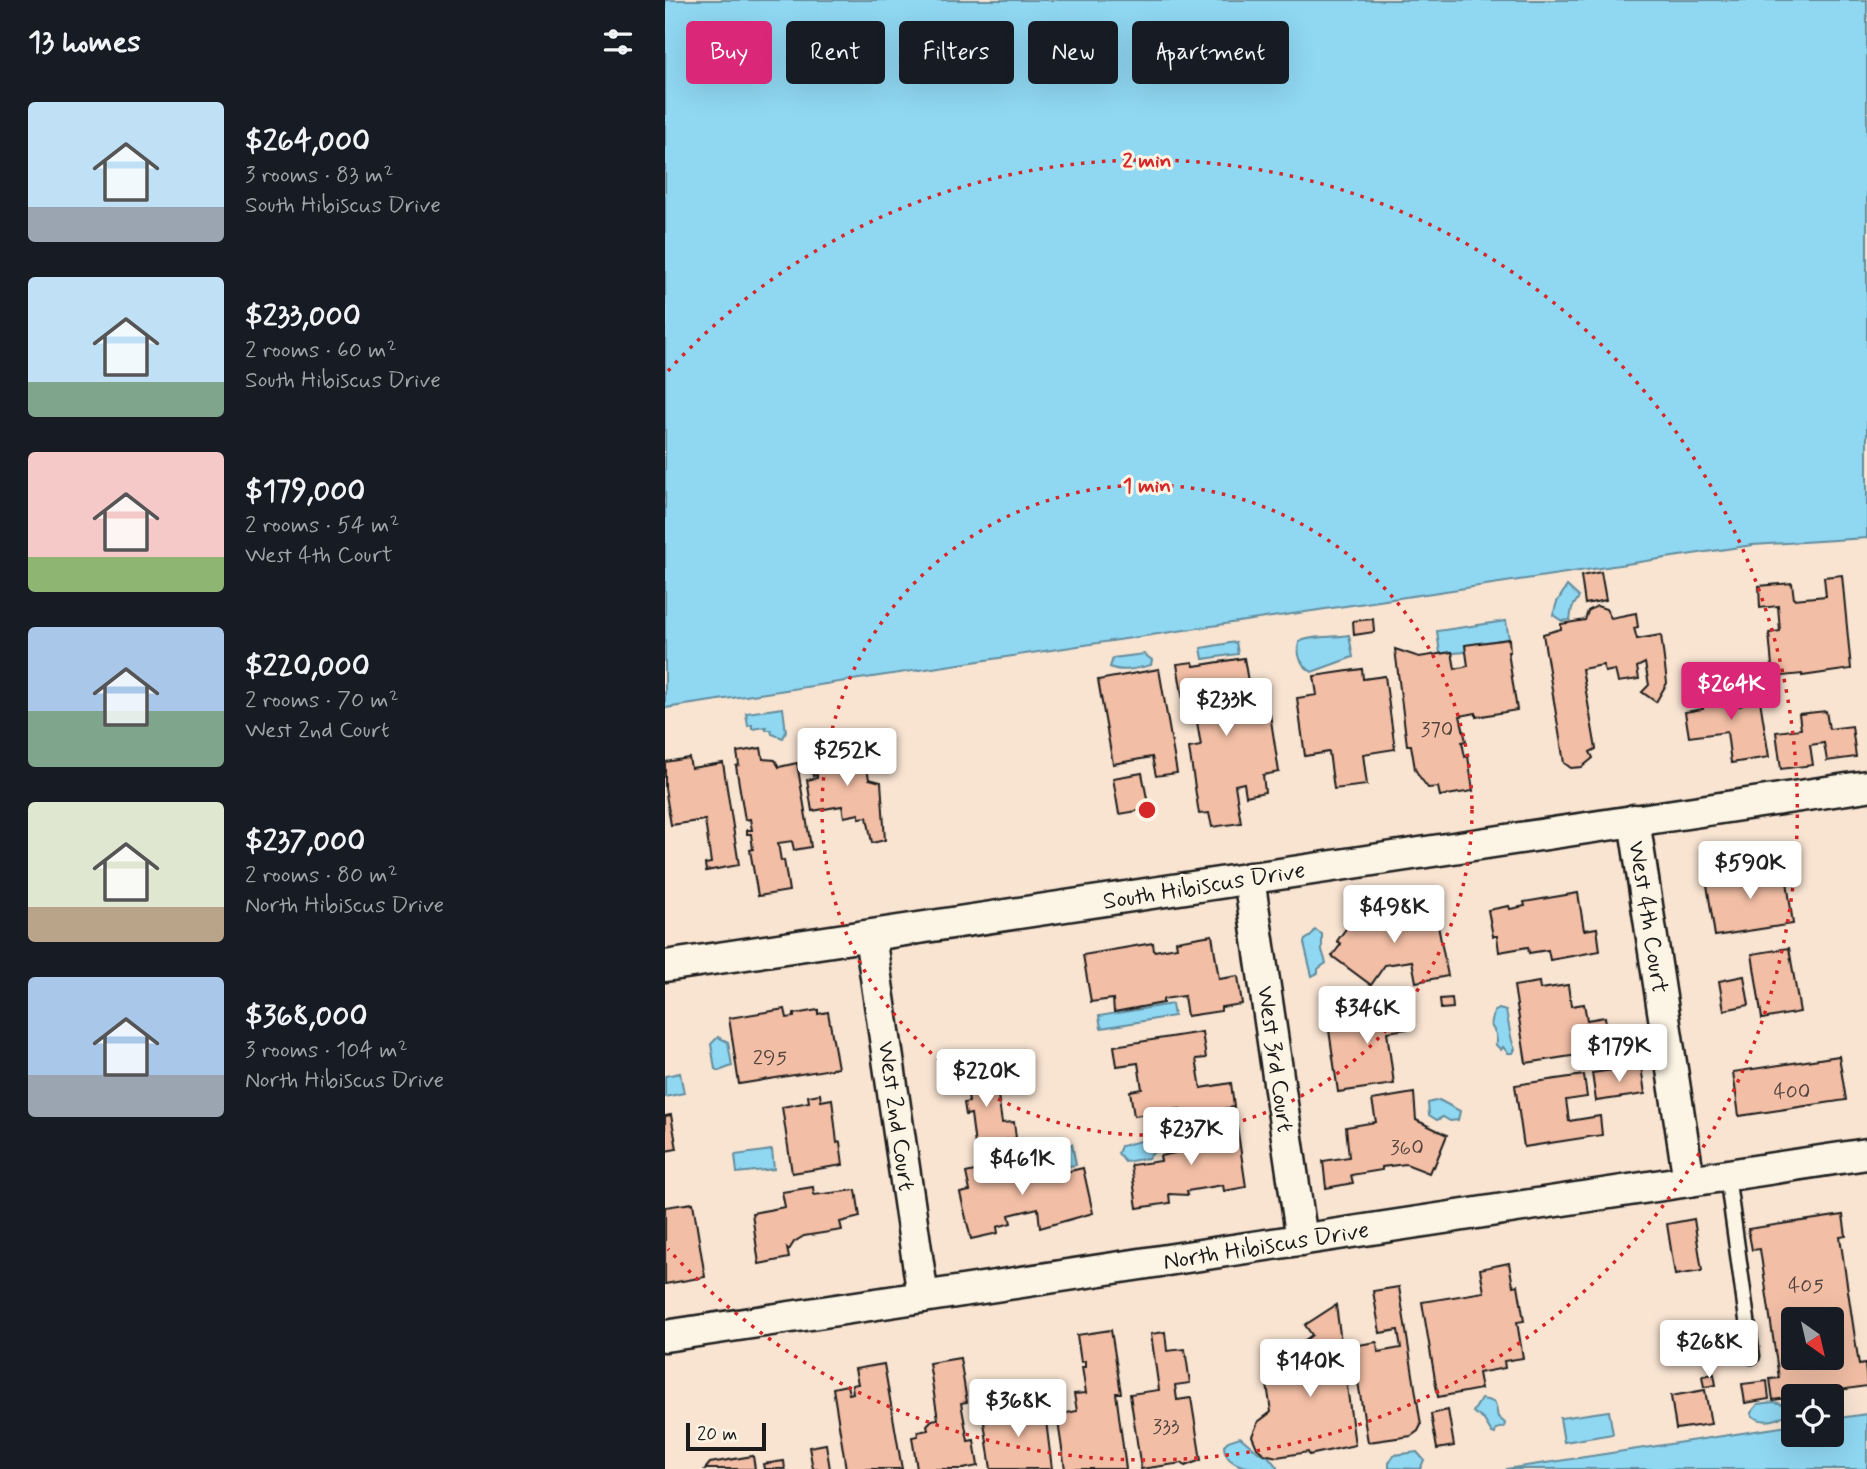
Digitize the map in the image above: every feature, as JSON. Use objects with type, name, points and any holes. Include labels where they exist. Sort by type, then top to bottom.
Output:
[{"type":"street","name":"South Hibiscus Drive","points":[[665,967],[1867,786]]},
{"type":"street","name":"West 4th Court","points":[[1634,820],[1689,1181]]},
{"type":"street","name":"West 3rd Court","points":[[1249,878],[1302,1240]]},
{"type":"street","name":"West 2nd Court","points":[[870,936],[923,1297]]},
{"type":"street","name":"North Hibiscus Drive","points":[[665,1336],[1867,1154]]},
{"type":"lane","points":[[1727,1175],[1752,1356]]},
{"type":"water","points":[[665,0],[1867,0],[1867,538],[1753,545],[665,708]]},
{"type":"water","points":[[1567,586],[1579,597],[1572,608],[1570,620],[1562,621],[1553,615]]},
{"type":"water","points":[[1506,621],[1509,639],[1465,645],[1466,652],[1440,654],[1437,631]]},
{"type":"water","points":[[1349,635],[1353,657],[1312,672],[1302,663],[1299,642],[1309,638]]},
{"type":"water","points":[[1236,642],[1238,654],[1203,659],[1201,648]]},
{"type":"water","points":[[1144,654],[1152,660],[1151,665],[1125,670],[1110,667],[1113,658]]},
{"type":"water","points":[[783,708],[786,732],[783,738],[772,734],[766,727],[752,729],[752,725],[748,726],[746,713]]},
{"type":"water","points":[[1315,930],[1322,934],[1322,950],[1326,963],[1312,976],[1304,943]]},
{"type":"water","points":[[1172,1004],[1174,1016],[1101,1028],[1099,1016]]},
{"type":"water","points":[[1499,1009],[1506,1011],[1515,1049],[1513,1053],[1508,1053],[1503,1047],[1501,1050],[1495,1044],[1496,1034],[1491,1025],[1494,1012]]},
{"type":"water","points":[[718,1037],[728,1042],[732,1066],[719,1071],[715,1069],[711,1044]]},
{"type":"water","points":[[680,1073],[684,1093],[665,1097],[665,1076]]},
{"type":"water","points":[[1439,1100],[1460,1111],[1458,1120],[1450,1121],[1443,1117],[1437,1120],[1429,1115],[1428,1103]]},
{"type":"water","points":[[1144,1140],[1158,1148],[1148,1158],[1125,1162],[1118,1153],[1121,1146]]},
{"type":"water","points":[[1072,1144],[1076,1165],[1040,1170],[1037,1150]]},
{"type":"water","points":[[772,1150],[774,1169],[737,1173],[735,1155]]},
{"type":"water","points":[[1481,1399],[1493,1402],[1498,1417],[1505,1423],[1504,1427],[1496,1429],[1495,1434],[1484,1420],[1473,1412]]},
{"type":"water","points":[[1758,1404],[1781,1404],[1781,1417],[1761,1420],[1752,1416],[1751,1413]]},
{"type":"water","points":[[1609,1411],[1613,1434],[1564,1442],[1560,1418]]},
{"type":"water","points":[[1867,1414],[1867,1469],[1506,1469],[1781,1427],[1781,1447],[1844,1447],[1844,1417]]},
{"type":"water","points":[[1240,1437],[1258,1452],[1268,1456],[1277,1469],[1243,1466],[1229,1459],[1224,1445]]},
{"type":"water","points":[[1417,1452],[1424,1460],[1420,1469],[1389,1468],[1394,1455]]},
{"type":"building","points":[[1601,572],[1606,600],[1585,604],[1581,576]]},
{"type":"building","points":[[1842,575],[1851,669],[1773,677],[1769,633],[1780,631],[1778,606],[1760,608],[1759,586],[1792,583],[1794,599],[1826,596],[1824,577]]},
{"type":"building","points":[[1597,606],[1606,609],[1611,618],[1636,613],[1638,627],[1634,628],[1637,639],[1661,635],[1667,683],[1656,702],[1642,692],[1649,685],[1645,663],[1637,667],[1639,679],[1618,682],[1615,670],[1605,672],[1603,665],[1582,669],[1596,749],[1590,752],[1593,758],[1582,767],[1571,768],[1564,763],[1543,634],[1561,629],[1561,624],[1585,620],[1588,611]]},
{"type":"building","points":[[1373,619],[1374,632],[1354,635],[1353,621]]},
{"type":"building","points":[[1509,639],[1508,652],[1517,710],[1476,717],[1476,713],[1460,716],[1466,741],[1462,742],[1465,757],[1468,756],[1473,791],[1440,796],[1438,787],[1428,788],[1419,776],[1415,769],[1411,745],[1407,745],[1395,649],[1419,657],[1452,652],[1455,669],[1468,666],[1465,645]]},
{"type":"building","points":[[1244,658],[1254,717],[1270,714],[1279,772],[1263,775],[1265,792],[1246,796],[1244,783],[1235,785],[1241,823],[1212,827],[1209,813],[1199,814],[1189,748],[1201,746],[1194,704],[1184,706],[1177,664],[1193,662],[1194,666]]},
{"type":"building","points":[[1159,669],[1177,773],[1156,776],[1152,757],[1113,764],[1098,680]]},
{"type":"building","points":[[1362,669],[1363,679],[1385,676],[1395,749],[1363,754],[1367,785],[1334,789],[1329,752],[1305,756],[1297,698],[1317,695],[1314,676]]},
{"type":"building","points":[[1735,683],[1739,706],[1749,701],[1749,695],[1759,694],[1769,757],[1731,763],[1727,732],[1689,737],[1685,712],[1703,709],[1700,689]]},
{"type":"building","points":[[1826,711],[1829,729],[1852,726],[1856,757],[1827,761],[1824,743],[1810,745],[1813,765],[1781,769],[1776,732],[1801,729],[1799,714]]},
{"type":"building","points":[[846,747],[866,764],[869,779],[881,782],[885,840],[872,843],[867,817],[859,818],[859,814],[844,817],[842,806],[812,811],[807,780],[817,778],[817,775],[813,776],[809,753]]},
{"type":"building","points":[[761,748],[763,759],[775,760],[779,767],[797,763],[811,847],[794,850],[792,841],[778,843],[789,891],[758,896],[750,850],[753,849],[751,834],[747,834],[747,830],[752,830],[750,819],[745,820],[736,766],[739,765],[737,752]]},
{"type":"building","points":[[689,758],[691,768],[723,763],[739,865],[706,871],[705,864],[711,863],[705,820],[671,825],[665,788],[665,762]]},
{"type":"building","points":[[1142,773],[1149,809],[1119,814],[1113,778]]},
{"type":"building","points":[[1785,867],[1793,924],[1715,936],[1706,878]]},
{"type":"building","points":[[1578,893],[1584,930],[1597,928],[1600,951],[1550,960],[1548,950],[1529,953],[1528,947],[1499,952],[1497,936],[1493,936],[1488,910],[1509,906],[1510,909],[1525,906],[1524,902]]},
{"type":"building","points":[[1434,906],[1448,976],[1416,982],[1412,961],[1385,965],[1371,985],[1332,956],[1341,944],[1337,941],[1356,915],[1361,919]]},
{"type":"building","points":[[1212,935],[1219,979],[1238,976],[1242,1004],[1221,1007],[1221,1011],[1187,1016],[1184,996],[1163,999],[1163,1003],[1114,1012],[1113,999],[1091,1002],[1083,955],[1153,943],[1154,951],[1177,947],[1176,941]]},
{"type":"building","points":[[1789,948],[1800,1012],[1762,1019],[1752,954]]},
{"type":"building","points":[[1744,976],[1749,1005],[1724,1010],[1719,981]]},
{"type":"building","points":[[1539,982],[1540,989],[1568,985],[1571,1006],[1584,1004],[1587,1020],[1605,1017],[1610,1050],[1526,1063],[1514,986]]},
{"type":"building","points":[[1452,998],[1453,1008],[1441,1009],[1440,999]]},
{"type":"building","points":[[1410,1003],[1414,1028],[1387,1032],[1394,1084],[1338,1092],[1329,1030],[1340,1028],[1338,1013]]},
{"type":"building","points":[[785,1009],[787,1018],[794,1017],[794,1014],[818,1010],[818,1014],[828,1012],[838,1068],[739,1084],[729,1018]]},
{"type":"building","points":[[1202,1032],[1206,1058],[1196,1059],[1201,1088],[1231,1083],[1234,1107],[1181,1116],[1180,1109],[1134,1116],[1130,1091],[1142,1089],[1138,1063],[1117,1066],[1114,1046]]},
{"type":"building","points":[[1839,1056],[1846,1100],[1739,1116],[1733,1072]]},
{"type":"building","points":[[1641,1066],[1645,1094],[1596,1101],[1592,1073]]},
{"type":"building","points":[[994,1068],[1002,1123],[1014,1122],[1016,1138],[975,1145],[971,1114],[966,1115],[964,1103],[969,1102],[965,1073]]},
{"type":"building","points":[[1584,1075],[1587,1097],[1566,1100],[1569,1121],[1600,1116],[1602,1135],[1524,1147],[1515,1085]]},
{"type":"building","points":[[1414,1093],[1416,1120],[1447,1135],[1429,1173],[1406,1164],[1382,1167],[1382,1170],[1351,1175],[1353,1183],[1326,1188],[1323,1161],[1349,1157],[1346,1127],[1376,1122],[1372,1100]]},
{"type":"building","points":[[820,1094],[821,1101],[832,1099],[837,1143],[840,1142],[843,1165],[792,1173],[782,1107],[809,1102],[808,1096]]},
{"type":"building","points":[[671,1115],[677,1149],[665,1151],[665,1116]]},
{"type":"building","points":[[1237,1126],[1246,1187],[1224,1191],[1223,1185],[1187,1191],[1188,1195],[1169,1194],[1170,1203],[1137,1208],[1131,1165],[1161,1161],[1160,1156],[1175,1153],[1171,1134]]},
{"type":"building","points":[[1030,1158],[1035,1179],[1083,1168],[1093,1213],[1040,1228],[1038,1208],[1009,1215],[1011,1223],[997,1227],[998,1233],[971,1239],[960,1193],[970,1191],[966,1173]]},
{"type":"building","points":[[813,1187],[814,1195],[856,1190],[860,1217],[840,1222],[842,1230],[804,1236],[794,1242],[789,1250],[787,1248],[789,1258],[759,1264],[752,1213],[785,1207],[782,1192]]},
{"type":"building","points":[[693,1203],[705,1277],[665,1284],[665,1207]]},
{"type":"building","points":[[1843,1215],[1846,1236],[1840,1237],[1859,1365],[1865,1364],[1867,1386],[1844,1389],[1844,1384],[1781,1384],[1781,1399],[1773,1400],[1770,1379],[1779,1378],[1760,1249],[1752,1250],[1748,1229]]},
{"type":"building","points":[[1694,1219],[1702,1271],[1675,1275],[1667,1224]]},
{"type":"building","points":[[1509,1263],[1513,1286],[1518,1285],[1524,1321],[1517,1322],[1523,1358],[1504,1361],[1505,1368],[1478,1373],[1481,1389],[1438,1397],[1422,1302],[1484,1292],[1480,1269]]},
{"type":"building","points":[[1399,1287],[1421,1425],[1411,1436],[1368,1442],[1352,1346],[1377,1342],[1378,1352],[1401,1348],[1398,1330],[1380,1333],[1373,1291]]},
{"type":"building","points":[[1336,1305],[1355,1445],[1309,1455],[1308,1452],[1277,1457],[1264,1454],[1257,1448],[1252,1436],[1258,1422],[1271,1412],[1266,1377],[1314,1369],[1297,1346],[1312,1335],[1305,1325]]},
{"type":"building","points":[[1111,1330],[1121,1393],[1116,1393],[1126,1469],[1065,1469],[1057,1415],[1077,1411],[1074,1394],[1086,1393],[1082,1367],[1085,1367],[1085,1361],[1081,1362],[1077,1335]]},
{"type":"building","points":[[1165,1332],[1167,1351],[1185,1349],[1190,1383],[1175,1385],[1177,1400],[1191,1398],[1201,1460],[1185,1466],[1182,1463],[1141,1469],[1130,1394],[1159,1390],[1151,1334]]},
{"type":"building","points":[[960,1358],[967,1402],[961,1403],[968,1441],[974,1440],[978,1466],[963,1469],[917,1469],[912,1437],[918,1436],[918,1432],[928,1430],[927,1425],[938,1419],[929,1363]]},
{"type":"building","points":[[884,1364],[902,1469],[846,1469],[833,1388],[847,1385],[849,1394],[853,1393],[852,1385],[858,1384],[855,1369]]},
{"type":"building","points":[[1714,1374],[1716,1385],[1704,1387],[1702,1376]]},
{"type":"building","points":[[1767,1381],[1769,1399],[1745,1403],[1742,1384]]},
{"type":"building","points":[[1705,1390],[1711,1424],[1676,1429],[1671,1396]]},
{"type":"building","points":[[1000,1397],[1008,1404],[1019,1403],[1027,1410],[1028,1416],[1045,1413],[1052,1469],[991,1469],[984,1422],[1000,1419],[999,1413],[992,1407]]},
{"type":"building","points":[[1448,1410],[1454,1446],[1437,1449],[1431,1414]]},
{"type":"building","points":[[826,1444],[830,1469],[813,1469],[809,1447]]},
{"type":"building","points":[[753,1456],[755,1469],[705,1469],[710,1463]]},
{"type":"building","points":[[784,1461],[785,1469],[764,1469],[763,1464]]}]
